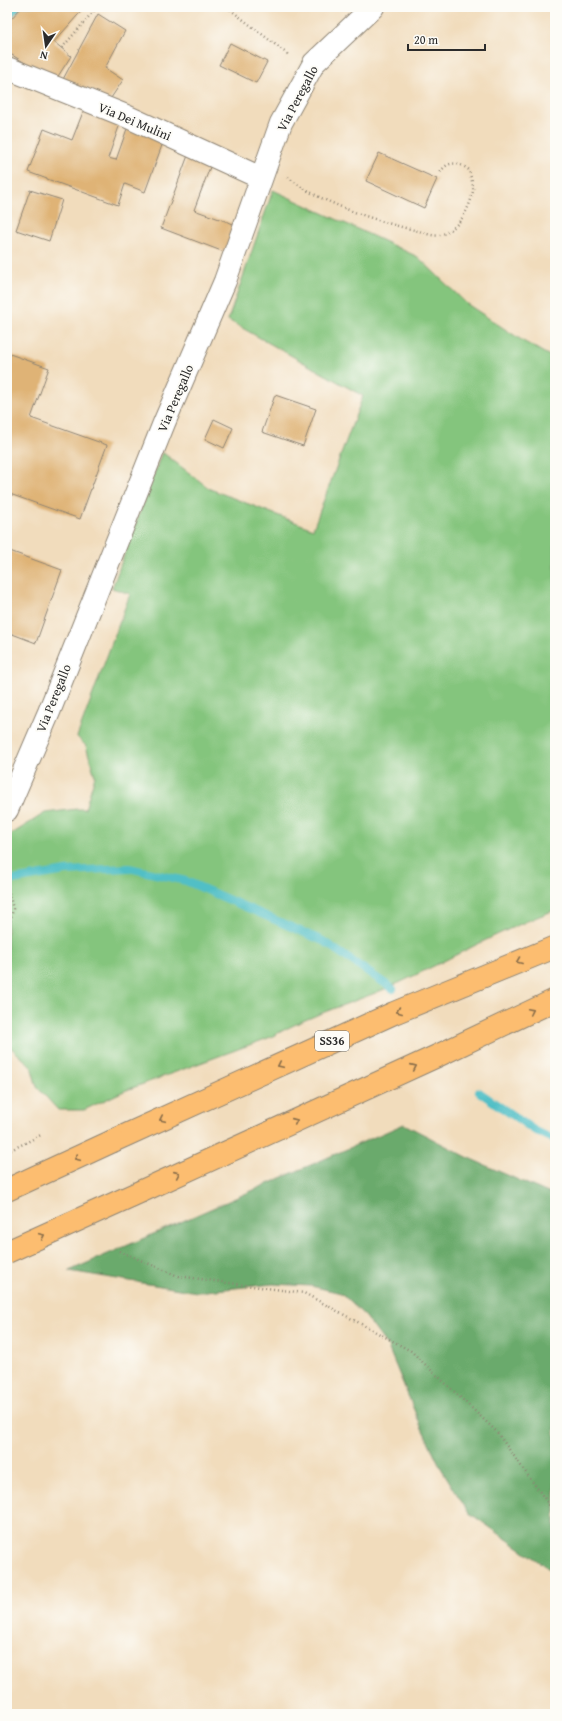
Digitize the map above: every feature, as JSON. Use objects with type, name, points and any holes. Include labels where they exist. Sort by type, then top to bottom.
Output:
[{"type":"highway","name":"SS36","points":[[7,1190],[394,1013],[555,947]]},
{"type":"highway","points":[[7,1252],[437,1056],[555,1000]]},
{"type":"street","name":"Via Peregallo","points":[[7,810],[164,423],[225,281],[264,168],[282,123],[314,62],[373,7]]},
{"type":"street","name":"Via Dei Mulini","points":[[7,68],[126,116],[264,168]]},
{"type":"path","points":[[62,48],[97,7]]},
{"type":"path","points":[[227,7],[310,71]]},
{"type":"path","points":[[264,168],[336,204],[385,223],[438,236],[453,229],[468,209],[473,190],[469,170],[461,164],[450,163],[442,168],[440,173]]},
{"type":"path","points":[[7,885],[13,909],[7,937]]},
{"type":"path","points":[[7,1152],[41,1135]]},
{"type":"path","points":[[119,1251],[178,1276],[304,1293],[411,1351],[496,1431],[555,1513]]},
{"type":"green space","points":[[273,190],[418,257],[467,304],[523,341],[555,359],[555,910],[496,935],[401,982],[319,1014],[271,1037],[124,1091],[84,1110],[58,1110],[37,1087],[31,1066],[7,1044],[7,837],[45,813],[85,809],[95,776],[86,746],[77,737],[130,594],[112,588],[162,452],[210,489],[313,529],[363,396],[228,320]]},
{"type":"green space","points":[[404,1124],[471,1159],[548,1193],[555,1194],[555,1573],[468,1512],[441,1468],[419,1422],[388,1347],[366,1317],[341,1293],[311,1286],[273,1284],[197,1292],[69,1271]]},
{"type":"building","points":[[22,7],[85,7],[54,42],[71,56],[55,81],[7,52],[7,23]]},
{"type":"building","points":[[98,14],[125,31],[105,68],[123,80],[107,104],[61,83]]},
{"type":"building","points":[[230,43],[267,62],[256,83],[219,65]]},
{"type":"building","points":[[85,107],[121,121],[108,158],[116,160],[129,123],[165,137],[145,192],[125,184],[118,205],[28,172],[44,129],[72,140]]},
{"type":"building","points":[[190,150],[213,159],[194,210],[242,227],[232,255],[161,228]]},
{"type":"building","points":[[379,153],[437,179],[424,208],[366,181]]},
{"type":"building","points":[[30,190],[62,200],[49,241],[16,230]]},
{"type":"building","points":[[7,353],[49,368],[31,418],[107,445],[80,519],[7,493]]},
{"type":"building","points":[[275,395],[316,409],[303,446],[262,432]]},
{"type":"building","points":[[214,419],[233,428],[224,448],[205,439]]},
{"type":"building","points":[[7,550],[62,570],[36,643],[7,632]]},
{"type":"waterway","points":[[7,15],[14,7]]},
{"type":"waterway","points":[[7,881],[66,871],[129,868],[186,881],[323,941],[393,989]]},
{"type":"waterway","points":[[479,1092],[534,1130],[555,1140]]}]
